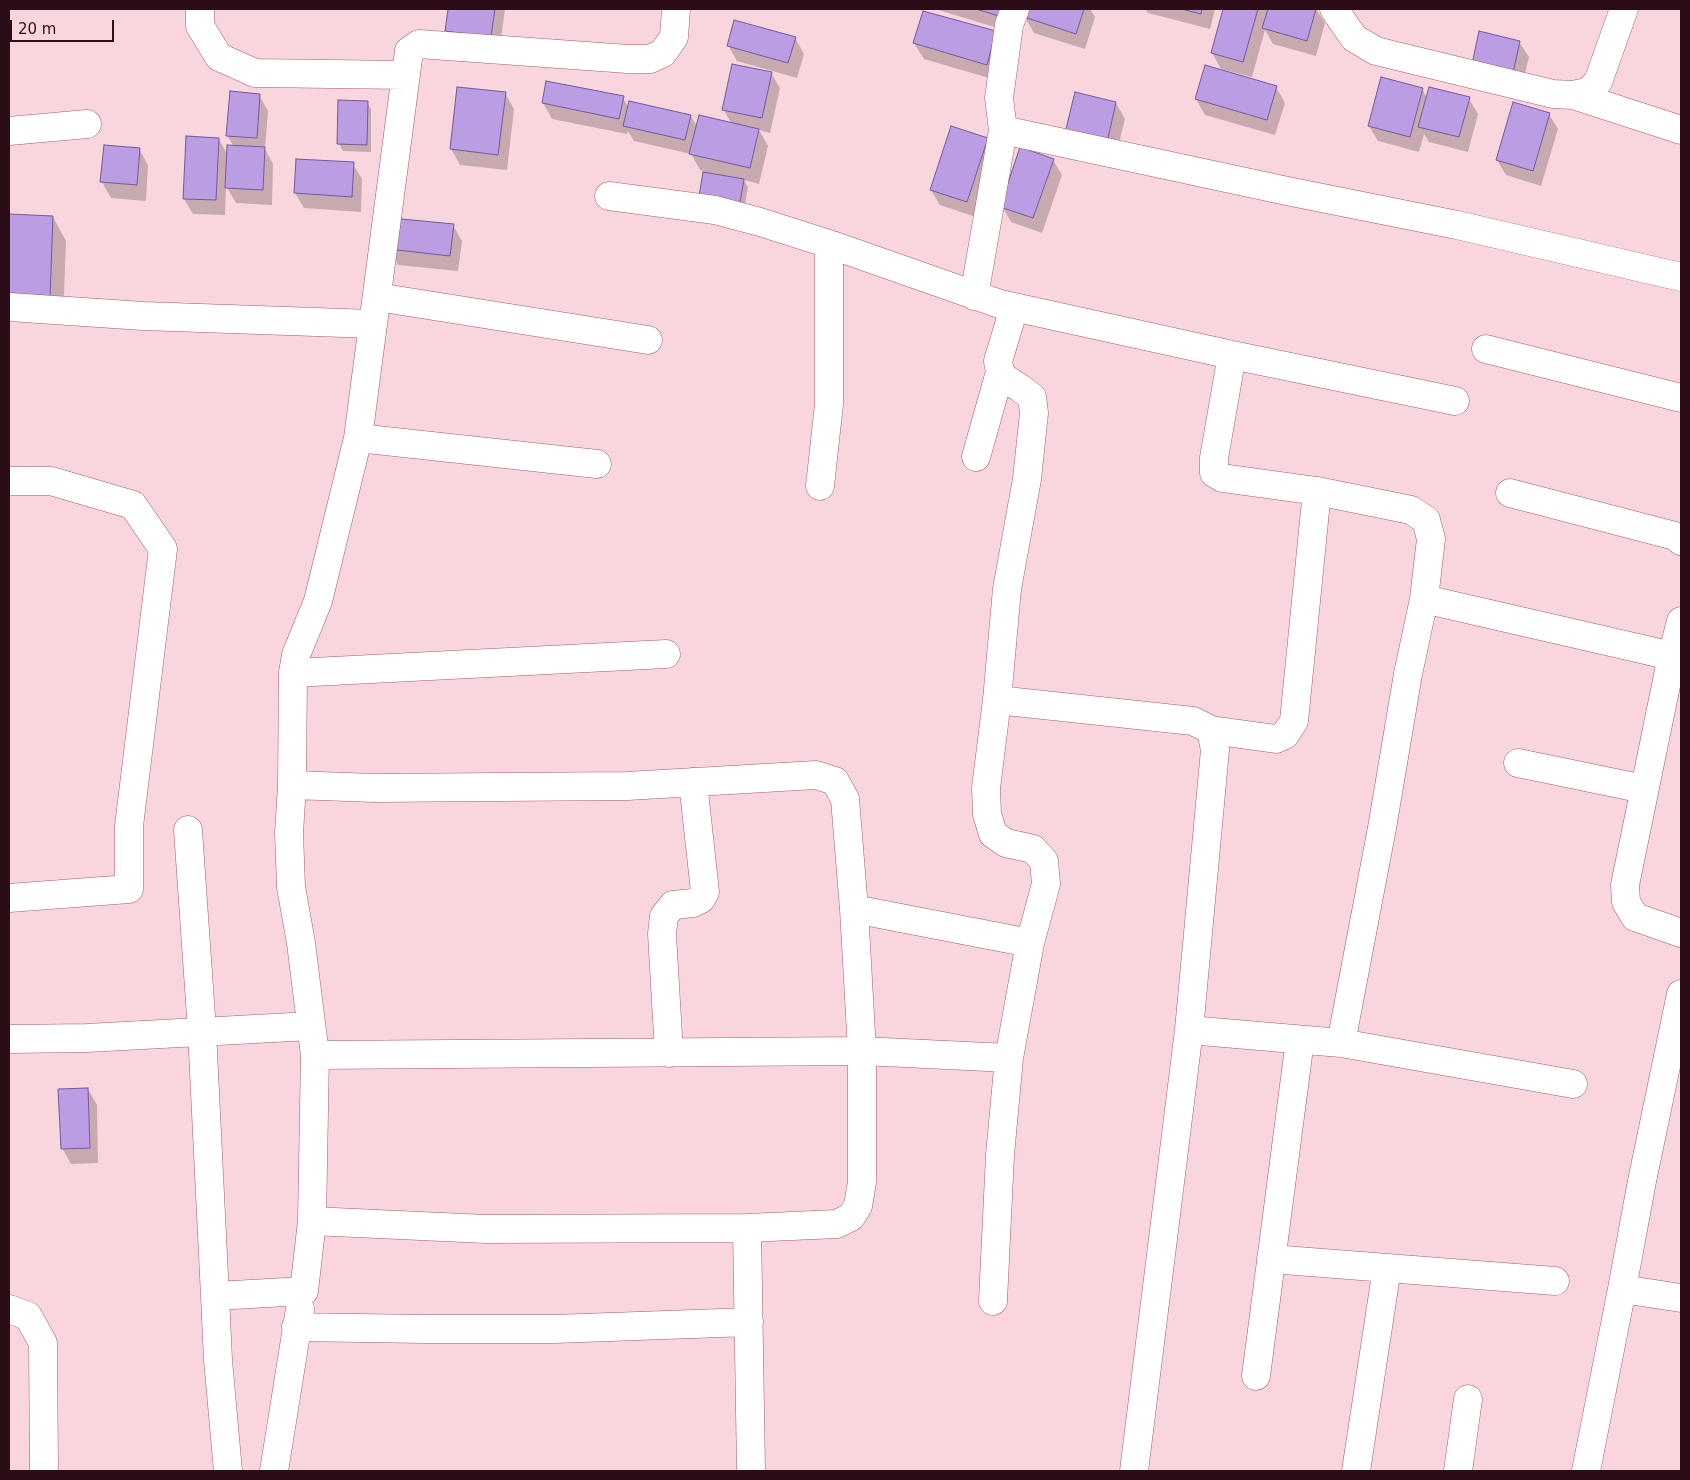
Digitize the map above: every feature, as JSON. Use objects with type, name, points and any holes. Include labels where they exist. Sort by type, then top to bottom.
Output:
[{"type":"street","points":[[200,9],[200,26],[220,57],[255,74],[406,76]]},
{"type":"street","points":[[274,1471],[296,1327],[304,1291],[312,1221],[315,1055],[301,943],[291,887],[289,834],[292,785],[293,672],[296,654],[320,592],[358,438],[408,51],[419,44],[650,59],[663,53],[674,37],[676,9]]},
{"type":"street","points":[[974,296],[1003,130],[999,98],[1009,25],[1015,9]]},
{"type":"street","points":[[1334,9],[1354,38],[1376,51],[1553,94],[1572,95],[1587,92],[1598,82],[1624,9]]},
{"type":"street","points":[[1572,95],[1681,130]]},
{"type":"street","points":[[9,131],[87,124]]},
{"type":"street","points":[[1003,130],[1296,193],[1457,225],[1681,277]]},
{"type":"street","points":[[609,196],[714,210],[760,222],[1014,308],[1454,401]]},
{"type":"street","points":[[820,486],[829,404],[829,244]]},
{"type":"street","points":[[377,297],[648,340]]},
{"type":"street","points":[[9,307],[143,316],[373,324]]},
{"type":"street","points":[[976,457],[1000,372],[998,361],[1014,308]]},
{"type":"street","points":[[1486,349],[1681,398]]},
{"type":"street","points":[[1232,355],[1214,458],[1214,473],[1222,478],[1317,491],[1411,510],[1426,520],[1431,539],[1424,599],[1408,674],[1382,828],[1341,1043]]},
{"type":"street","points":[[993,1301],[1000,1155],[1009,1058],[1030,943],[1046,884],[1044,861],[1033,849],[1006,843],[994,834],[987,814],[986,788],[997,700],[1007,589],[1027,479],[1034,413],[1032,397],[1006,380],[1000,372]]},
{"type":"street","points":[[358,438],[597,464]]},
{"type":"street","points":[[9,481],[51,481],[133,505],[163,548],[129,826],[129,889],[9,898]]},
{"type":"street","points":[[997,700],[1193,721],[1211,730],[1276,739],[1285,734],[1294,721],[1317,491]]},
{"type":"street","points":[[1510,493],[1675,536],[1681,541]]},
{"type":"street","points":[[1424,599],[1672,656]]},
{"type":"street","points":[[1681,621],[1624,885],[1626,902],[1635,917],[1681,933]]},
{"type":"street","points":[[293,672],[666,654]]},
{"type":"street","points":[[1134,1471],[1189,1030],[1215,750],[1211,730]]},
{"type":"street","points":[[1518,763],[1644,788]]},
{"type":"street","points":[[292,785],[404,788],[626,786],[816,775],[835,782],[845,799],[854,909],[862,1052],[862,1182],[858,1206],[851,1218],[836,1224],[747,1228],[486,1229],[312,1221]]},
{"type":"street","points":[[669,1053],[662,934],[664,916],[673,905],[693,903],[701,899],[705,892],[693,782]]},
{"type":"street","points":[[188,830],[202,1030],[214,1296],[228,1471]]},
{"type":"street","points":[[854,909],[1030,943]]},
{"type":"street","points":[[1586,1471],[1642,1180],[1681,994]]},
{"type":"street","points":[[9,1039],[87,1038],[202,1030],[311,1026]]},
{"type":"street","points":[[1189,1030],[1341,1043],[1573,1084]]},
{"type":"street","points":[[1256,1376],[1300,1040]]},
{"type":"street","points":[[315,1055],[862,1052],[1009,1058]]},
{"type":"street","points":[[747,1228],[751,1471]]},
{"type":"street","points":[[1271,1259],[1555,1281]]},
{"type":"street","points":[[1356,1471],[1387,1268]]},
{"type":"street","points":[[1622,1289],[1681,1298]]},
{"type":"street","points":[[214,1296],[304,1291]]},
{"type":"street","points":[[9,1310],[28,1316],[43,1343],[44,1471]]},
{"type":"street","points":[[296,1327],[554,1329],[749,1322]]},
{"type":"street","points":[[1458,1471],[1468,1399]]},
{"type":"building","points":[[448,9],[495,9],[491,37],[445,31]]},
{"type":"building","points":[[976,9],[1004,9],[1002,17]]},
{"type":"building","points":[[1026,9],[1084,9],[1076,34],[1024,17]]},
{"type":"building","points":[[1181,9],[1202,9],[1201,14]]},
{"type":"building","points":[[1223,9],[1258,9],[1243,62],[1211,53]]},
{"type":"building","points":[[1268,9],[1316,9],[1307,41],[1262,28]]},
{"type":"building","points":[[923,11],[996,31],[987,65],[913,43]]},
{"type":"building","points":[[734,20],[796,37],[788,63],[727,46]]},
{"type":"building","points":[[1479,31],[1520,41],[1512,78],[1471,69]]},
{"type":"building","points":[[732,64],[772,72],[762,118],[722,110]]},
{"type":"building","points":[[1205,65],[1277,86],[1267,120],[1195,99]]},
{"type":"building","points":[[1381,77],[1423,88],[1410,137],[1368,126]]},
{"type":"building","points":[[546,81],[624,96],[619,119],[542,103]]},
{"type":"building","points":[[457,87],[506,92],[498,155],[450,149]]},
{"type":"building","points":[[1429,87],[1470,97],[1459,137],[1418,127]]},
{"type":"building","points":[[230,91],[260,94],[257,138],[226,136]]},
{"type":"building","points":[[1075,92],[1116,102],[1106,148],[1064,137]]},
{"type":"building","points":[[338,100],[368,101],[367,145],[337,144]]},
{"type":"building","points":[[629,101],[691,115],[685,140],[623,126]]},
{"type":"building","points":[[1513,102],[1550,113],[1533,171],[1496,160]]},
{"type":"building","points":[[699,115],[759,129],[750,168],[689,154]]},
{"type":"building","points":[[951,126],[988,138],[967,202],[930,190]]},
{"type":"building","points":[[186,136],[219,138],[216,200],[183,199]]},
{"type":"building","points":[[104,145],[140,148],[137,185],[100,182]]},
{"type":"building","points":[[227,145],[265,147],[263,190],[225,188]]},
{"type":"building","points":[[1020,147],[1054,159],[1033,218],[1000,207]]},
{"type":"building","points":[[296,159],[354,162],[352,197],[294,193]]},
{"type":"building","points":[[703,172],[744,179],[740,203],[699,196]]},
{"type":"building","points":[[9,214],[53,216],[50,297],[9,295]]},
{"type":"building","points":[[391,218],[454,224],[450,256],[388,249]]},
{"type":"building","points":[[88,1088],[90,1148],[61,1149],[58,1089]]}]
